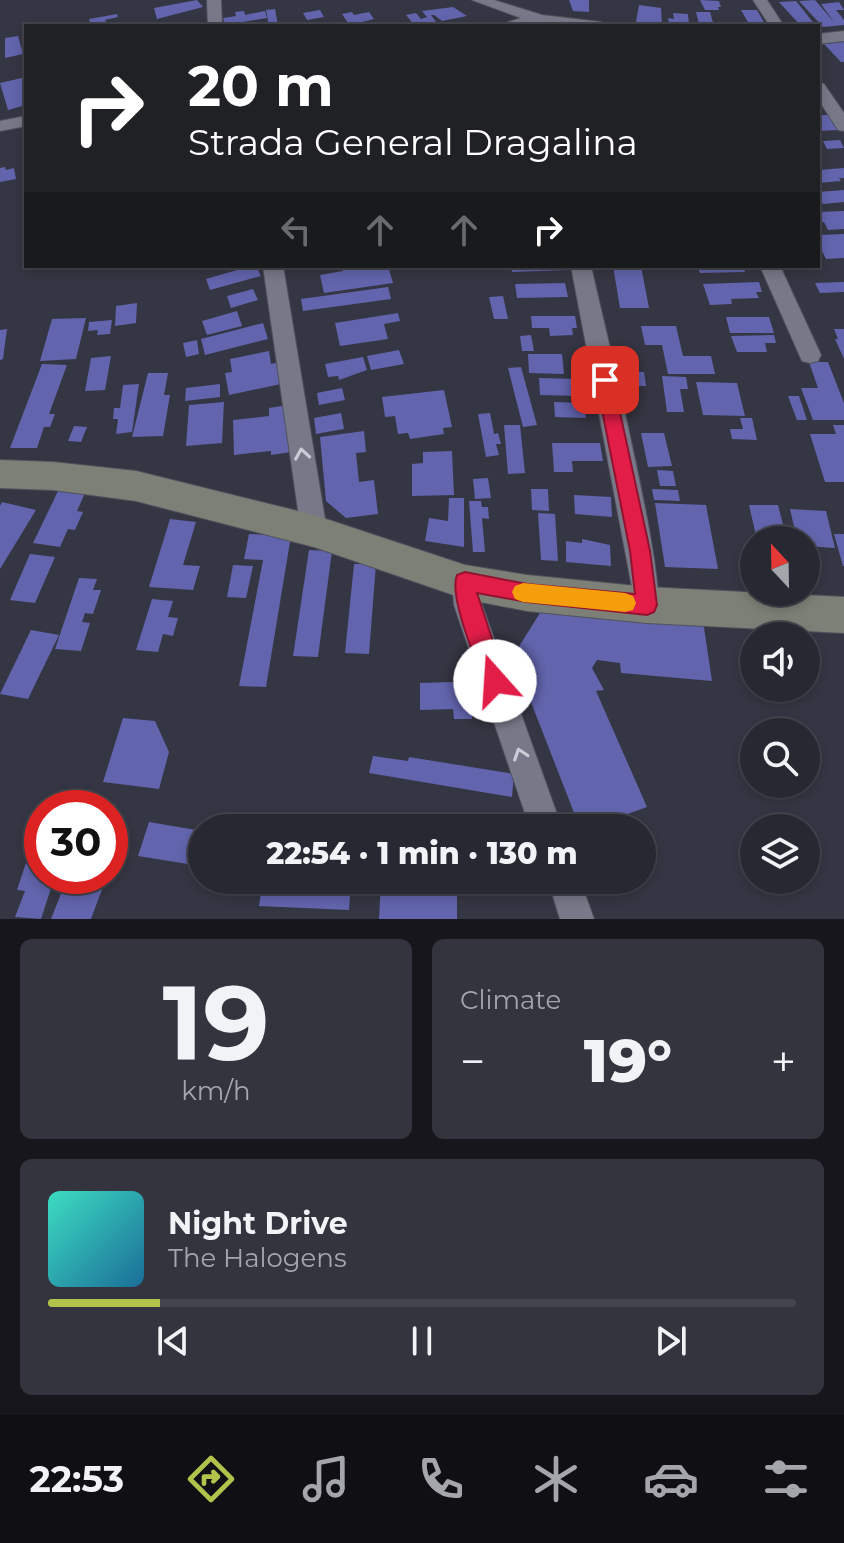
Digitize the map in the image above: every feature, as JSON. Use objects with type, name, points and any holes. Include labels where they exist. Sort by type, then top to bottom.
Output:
[{"type":"street","points":[[214,0],[215,24]]},
{"type":"street","points":[[479,0],[539,19],[583,24]]},
{"type":"street","points":[[760,0],[776,24]]},
{"type":"street","points":[[513,24],[539,19]]},
{"type":"street","points":[[820,39],[844,36]]},
{"type":"street","points":[[820,90],[841,117]]},
{"type":"street","points":[[0,126],[24,121]]},
{"type":"street","points":[[273,268],[314,531]]},
{"type":"street","points":[[581,268],[640,551],[647,605]]},
{"type":"street","points":[[771,268],[810,355]]},
{"type":"street","points":[[0,474],[53,476],[136,486],[314,531],[465,582],[527,593],[647,605],[844,615]]},
{"type":"street","points":[[465,582],[468,605],[541,814]]},
{"type":"street","points":[[569,894],[577,919]]},
{"type":"building","points":[[197,0],[203,7],[157,19],[154,8]]},
{"type":"building","points":[[569,0],[589,0],[589,12],[573,11]]},
{"type":"building","points":[[700,0],[719,1],[721,7],[718,7],[719,10],[705,10]]},
{"type":"building","points":[[815,0],[834,22],[821,4],[839,2],[844,10],[836,10],[844,25],[823,27],[799,1]]},
{"type":"building","points":[[796,1],[814,24],[799,24],[779,2]]},
{"type":"building","points":[[639,5],[661,8],[662,24],[636,22]]},
{"type":"building","points":[[453,7],[467,16],[442,21],[431,15],[438,24],[413,24],[406,15],[416,13],[421,19],[427,17],[422,11]]},
{"type":"building","points":[[275,9],[278,24],[269,24],[266,10]]},
{"type":"building","points":[[320,10],[324,17],[307,20],[303,13]]},
{"type":"building","points":[[741,10],[757,10],[765,24],[749,24]]},
{"type":"building","points":[[244,11],[245,15],[265,11],[267,18],[225,24],[223,18],[236,16],[235,12]]},
{"type":"building","points":[[369,12],[374,19],[362,22],[364,24],[349,24],[342,14]]},
{"type":"building","points":[[696,12],[710,12],[713,24],[699,24]]},
{"type":"building","points":[[673,13],[688,14],[689,24],[669,24],[668,18],[674,19]]},
{"type":"building","points":[[117,14],[118,17],[102,24],[90,24],[89,19]]},
{"type":"building","points":[[18,36],[23,54],[5,58],[5,38]]},
{"type":"building","points":[[844,42],[844,62],[841,62],[824,44]]},
{"type":"building","points":[[24,77],[24,106],[8,110],[0,83]]},
{"type":"building","points":[[820,115],[828,115],[838,130],[820,131]]},
{"type":"building","points":[[840,140],[844,148],[827,149],[823,141]]},
{"type":"building","points":[[5,167],[6,170],[14,168],[16,179],[0,182],[0,168]]},
{"type":"building","points":[[844,168],[844,178],[820,183],[820,170]]},
{"type":"building","points":[[844,190],[844,202],[823,204],[820,192]]},
{"type":"building","points":[[844,211],[844,229],[828,230],[824,222],[820,222],[820,212]]},
{"type":"building","points":[[844,234],[844,258],[826,259],[820,247],[820,235]]},
{"type":"building","points":[[244,268],[257,268],[261,276],[210,290],[206,279]]},
{"type":"building","points":[[342,268],[389,268],[393,283],[324,293],[320,275],[343,271]]},
{"type":"building","points":[[511,268],[569,270],[512,272]]},
{"type":"building","points":[[613,268],[641,268],[649,308],[620,308]]},
{"type":"building","points":[[698,268],[744,268],[745,272],[700,273]]},
{"type":"building","points":[[759,282],[762,292],[756,292],[759,298],[731,299],[732,304],[710,305],[703,284]]},
{"type":"building","points":[[844,282],[844,292],[820,293],[815,283]]},
{"type":"building","points":[[565,283],[568,297],[517,298],[515,284]]},
{"type":"building","points":[[388,287],[391,299],[303,311],[301,299]]},
{"type":"building","points":[[253,289],[258,300],[231,308],[227,296]]},
{"type":"building","points":[[503,296],[508,319],[494,319],[489,297]]},
{"type":"building","points":[[137,303],[136,323],[115,326],[116,306]]},
{"type":"building","points":[[237,311],[242,326],[207,335],[202,321]]},
{"type":"building","points":[[398,313],[400,321],[384,324],[388,339],[340,346],[335,323]]},
{"type":"building","points":[[531,316],[575,316],[577,328],[572,328],[573,335],[550,336],[549,328],[532,328]]},
{"type":"building","points":[[726,317],[769,317],[774,333],[730,333]]},
{"type":"building","points":[[86,318],[76,359],[40,361],[52,319]]},
{"type":"building","points":[[112,320],[110,334],[97,335],[98,330],[88,331],[89,322]]},
{"type":"building","points":[[263,323],[268,339],[205,355],[201,339]]},
{"type":"building","points":[[641,326],[676,326],[683,356],[711,356],[715,374],[668,374],[662,345],[645,345]]},
{"type":"building","points":[[7,329],[3,359],[0,360],[0,330]]},
{"type":"building","points":[[834,329],[844,329],[844,359],[835,339],[838,339]]},
{"type":"building","points":[[531,335],[534,351],[522,351],[520,336]]},
{"type":"building","points":[[774,335],[776,343],[765,343],[767,352],[737,352],[731,336]]},
{"type":"building","points":[[197,340],[199,354],[186,357],[183,343]]},
{"type":"building","points":[[399,350],[404,364],[371,370],[367,356]]},
{"type":"building","points":[[269,351],[271,364],[276,363],[281,384],[229,395],[225,373],[232,372],[230,359]]},
{"type":"building","points":[[528,354],[562,354],[564,374],[529,373]]},
{"type":"building","points":[[111,356],[105,390],[85,391],[91,358]]},
{"type":"building","points":[[363,357],[367,370],[339,380],[338,376],[328,377],[325,364]]},
{"type":"building","points":[[809,362],[828,362],[844,403],[844,420],[813,420],[801,388],[818,388]]},
{"type":"building","points":[[42,364],[67,365],[49,414],[55,414],[50,427],[44,427],[37,448],[10,448]]},
{"type":"building","points":[[521,367],[537,425],[523,427],[508,368]]},
{"type":"building","points":[[623,371],[644,372],[646,386],[624,386]]},
{"type":"building","points":[[148,373],[168,373],[164,395],[170,395],[163,436],[132,437]]},
{"type":"building","points":[[662,376],[686,377],[688,389],[680,389],[684,412],[667,412]]},
{"type":"building","points":[[539,378],[577,379],[579,396],[540,395]]},
{"type":"building","points":[[696,382],[737,383],[745,416],[703,415]]},
{"type":"building","points":[[139,384],[132,432],[116,434],[118,419],[113,419],[114,408],[120,408],[123,385]]},
{"type":"building","points":[[220,384],[220,397],[185,401],[186,388]]},
{"type":"building","points":[[342,388],[345,400],[319,405],[317,393]]},
{"type":"building","points":[[444,390],[452,427],[443,428],[444,434],[410,439],[408,433],[398,434],[395,416],[385,417],[382,397]]},
{"type":"building","points":[[788,396],[799,396],[807,420],[797,420]]},
{"type":"building","points":[[224,402],[222,443],[186,446],[189,405]]},
{"type":"building","points":[[554,402],[584,403],[586,418],[555,417]]},
{"type":"building","points":[[288,405],[291,452],[234,455],[233,420],[269,416],[269,408]]},
{"type":"building","points":[[341,413],[344,429],[316,434],[314,418]]},
{"type":"building","points":[[490,413],[494,434],[498,433],[501,444],[496,444],[499,455],[486,457],[478,414]]},
{"type":"building","points":[[740,418],[752,418],[757,440],[732,439],[730,429],[743,429]]},
{"type":"building","points":[[504,425],[520,425],[525,473],[508,474]]},
{"type":"building","points":[[833,425],[844,425],[844,482],[825,482],[810,434],[836,434]]},
{"type":"building","points":[[74,426],[87,427],[81,442],[68,441]]},
{"type":"building","points":[[364,431],[366,452],[356,453],[359,482],[374,480],[378,514],[346,518],[326,501],[320,437]]},
{"type":"building","points":[[641,433],[664,433],[672,466],[648,467]]},
{"type":"building","points":[[552,443],[600,443],[603,461],[572,461],[573,472],[554,472]]},
{"type":"building","points":[[452,451],[454,495],[412,496],[412,464],[423,463],[423,452]]},
{"type":"building","points":[[657,470],[673,471],[676,486],[660,486]]},
{"type":"building","points":[[488,478],[491,498],[475,499],[473,479]]},
{"type":"building","points":[[59,489],[85,493],[77,511],[83,512],[75,530],[68,529],[60,547],[33,543]]},
{"type":"building","points":[[531,489],[548,489],[549,511],[532,510]]},
{"type":"building","points":[[652,489],[678,490],[680,501],[654,500]]},
{"type":"building","points":[[574,495],[611,497],[612,517],[575,514]]},
{"type":"building","points":[[449,498],[464,498],[464,547],[425,541],[429,518],[448,521]]},
{"type":"building","points":[[469,501],[481,501],[482,507],[488,507],[489,519],[482,518],[485,552],[473,552]]},
{"type":"building","points":[[2,502],[36,510],[0,569],[0,506]]},
{"type":"building","points":[[655,503],[706,505],[718,569],[665,567]]},
{"type":"building","points":[[749,505],[778,505],[783,526],[754,526]]},
{"type":"building","points":[[790,509],[826,511],[835,548],[820,547],[820,526],[794,526]]},
{"type":"building","points":[[538,513],[555,514],[558,561],[541,560]]},
{"type":"building","points":[[170,519],[196,522],[183,565],[200,566],[193,590],[149,587]]},
{"type":"building","points":[[249,534],[291,536],[266,687],[239,686],[263,560],[244,559]]},
{"type":"building","points":[[834,534],[844,534],[844,566],[843,566]]},
{"type":"building","points":[[582,539],[610,545],[611,566],[566,562],[566,541],[582,543]]},
{"type":"building","points":[[309,550],[332,551],[318,657],[293,656]]},
{"type":"building","points":[[30,554],[55,557],[35,603],[10,600]]},
{"type":"building","points":[[354,564],[376,564],[369,654],[345,653]]},
{"type":"building","points":[[233,565],[253,566],[246,598],[227,597]]},
{"type":"building","points":[[79,578],[97,579],[93,590],[101,590],[93,614],[85,613],[82,622],[90,623],[81,651],[55,649]]},
{"type":"building","points":[[152,599],[173,601],[168,617],[178,618],[173,636],[163,634],[158,652],[136,650]]},
{"type":"building","points":[[545,605],[703,621],[712,681],[621,673],[620,663],[597,660],[592,668],[604,690],[596,691],[647,807],[628,814],[575,814],[513,656]]},
{"type":"building","points":[[31,630],[59,635],[28,699],[0,694]]},
{"type":"building","points":[[485,681],[488,708],[472,709],[472,719],[454,719],[453,709],[420,710],[420,683]]},
{"type":"building","points":[[123,718],[155,721],[169,752],[159,789],[103,782]]},
{"type":"building","points":[[373,756],[408,761],[409,757],[514,774],[512,797],[369,773]]},
{"type":"building","points":[[149,822],[188,829],[188,864],[138,856]]},
{"type":"building","points":[[24,869],[24,891],[17,890]]},
{"type":"building","points":[[24,894],[49,894],[41,919],[15,917]]},
{"type":"building","points":[[61,894],[100,894],[91,919],[51,919]]},
{"type":"building","points":[[261,894],[350,894],[349,910],[259,906]]},
{"type":"building","points":[[380,894],[457,894],[457,919],[379,919]]},
{"type":"slow traffic","points":[[523,592],[625,603]]},
{"type":"route","points":[[495,681],[468,605],[465,582],[527,593],[647,605],[640,551],[605,380]]}]
